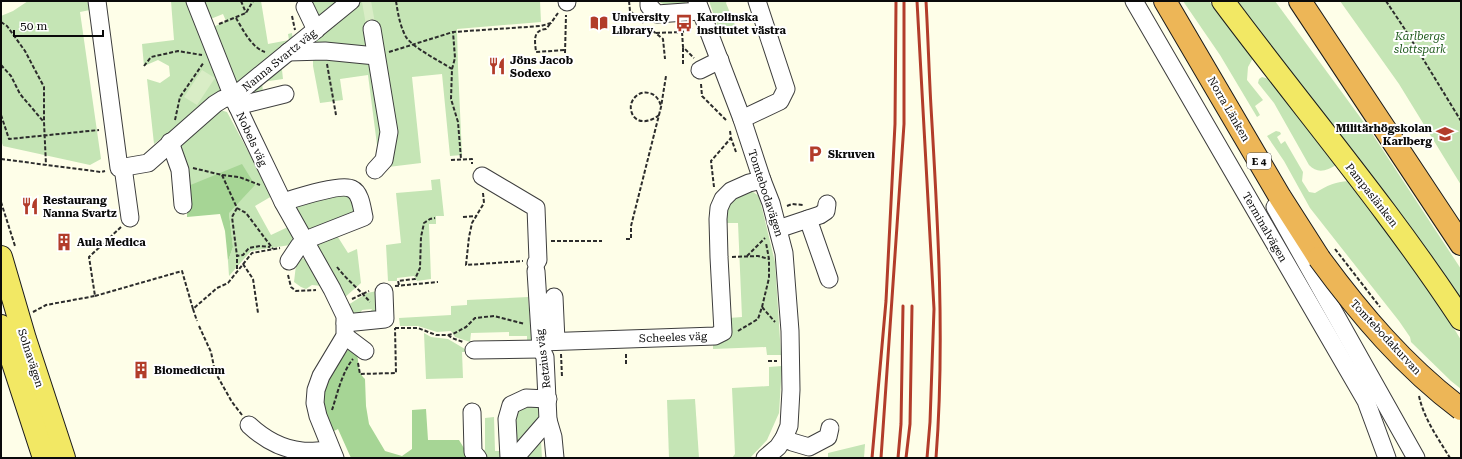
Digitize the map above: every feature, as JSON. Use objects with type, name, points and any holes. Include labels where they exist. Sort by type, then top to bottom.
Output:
[{"type":"highway","name":"Norra Länken","points":[[1165,1],[1280,197],[1325,251]]},
{"type":"highway","points":[[1289,1],[1328,45]]},
{"type":"highway","points":[[1305,7],[1328,45],[1461,244]]},
{"type":"highway","name":"Tomtebodakurvan","points":[[1325,251],[1345,292],[1381,335],[1420,374],[1461,409]]},
{"type":"main road","name":"Pampaslänken","points":[[1218,1],[1248,36]]},
{"type":"main road","name":"Pampaslänken","points":[[1223,1],[1248,36],[1398,228],[1461,319]]},
{"type":"main road","name":"Solnavägen","points":[[1,257],[8,338],[44,458]]},
{"type":"main road","name":"Solnavägen","points":[[8,338],[64,458]]},
{"type":"street","points":[[97,1],[113,129],[130,218]]},
{"type":"street","name":"Nobels väg","points":[[195,1],[207,29],[212,52],[302,244],[332,289],[341,306],[354,342]]},
{"type":"street","name":"Nanna Svartz väg","points":[[235,101],[289,51],[351,1]]},
{"type":"street","points":[[649,1],[649,6],[658,14],[699,6]]},
{"type":"street","points":[[734,124],[780,101],[786,88],[757,1]]},
{"type":"street","name":"Terminalvägen","points":[[1134,1],[1366,401],[1384,457]]},
{"type":"street","name":"Tomtebodavägen","points":[[699,6],[720,60],[734,124],[762,180],[771,203],[772,233],[784,253],[790,331],[791,390],[788,440],[765,458]]},
{"type":"street","points":[[299,11],[320,26]]},
{"type":"street","points":[[372,29],[389,132],[384,160],[375,170]]},
{"type":"street","points":[[289,51],[325,51],[376,56]]},
{"type":"street","points":[[700,70],[720,60]]},
{"type":"street","points":[[1202,63],[1271,200],[1416,458]]},
{"type":"street","points":[[121,168],[148,163],[170,142],[223,99],[235,101],[285,94]]},
{"type":"street","points":[[170,142],[180,170],[183,205]]},
{"type":"street","name":"Retzius väg","points":[[477,170],[536,208],[538,241],[537,264],[547,340],[545,357],[548,420],[553,437],[555,458]]},
{"type":"street","name":"Scheeles väg","points":[[470,346],[547,340],[715,336],[723,332],[719,257],[719,208],[723,199],[731,191],[762,180]]},
{"type":"street","points":[[283,202],[341,187],[352,189],[358,195],[364,217],[313,237],[302,244],[289,260]]},
{"type":"street","points":[[772,233],[820,215],[826,211],[827,204]]},
{"type":"street","points":[[808,219],[829,279]]},
{"type":"street","points":[[250,424],[260,435],[276,444],[302,451],[331,448],[318,416],[315,403],[316,390],[320,376],[354,342],[390,326],[391,289]]},
{"type":"street","points":[[547,340],[554,297]]},
{"type":"street","points":[[509,458],[507,419],[511,405],[526,398],[548,399]]},
{"type":"street","points":[[472,412],[473,452],[478,458]]},
{"type":"street","points":[[514,458],[548,420]]},
{"type":"street","points":[[788,440],[809,446],[828,437],[830,428]]},
{"type":"street","points":[[788,440],[801,453],[802,458]]},
{"type":"path","points":[[241,1],[246,13]]},
{"type":"path","points":[[207,29],[246,13],[253,1]]},
{"type":"path","points":[[396,1],[399,19],[407,38],[413,44],[452,69]]},
{"type":"path","points":[[1386,1],[1461,121]]},
{"type":"path","points":[[567,2],[565,51],[536,52],[535,36],[537,32],[546,29],[567,2]]},
{"type":"path","points":[[236,18],[259,50],[289,51],[299,11]]},
{"type":"path","points":[[1,22],[7,26],[25,51],[44,87],[46,165]]},
{"type":"path","points":[[376,56],[453,32],[541,26],[551,23]]},
{"type":"path","points":[[453,32],[455,58],[452,69],[451,99],[458,122],[461,159]]},
{"type":"path","points":[[656,32],[663,39],[665,59]]},
{"type":"path","points":[[682,32],[683,64]]},
{"type":"path","points":[[683,47],[700,63],[702,96],[734,124],[731,138]]},
{"type":"path","points":[[144,66],[151,57],[178,51],[212,52]]},
{"type":"path","points":[[325,51],[336,115]]},
{"type":"path","points":[[170,142],[180,97],[212,52]]},
{"type":"path","points":[[1,65],[11,76],[20,94],[44,122]]},
{"type":"path","points":[[626,240],[631,239],[631,226],[661,107],[666,76]]},
{"type":"path","points":[[659,114],[653,121],[644,122],[640,120],[635,117],[631,110],[632,100],[638,94],[646,92],[653,94],[659,100],[661,107]]},
{"type":"path","points":[[1,115],[9,140],[113,129]]},
{"type":"path","points":[[1,159],[100,172],[121,168]]},
{"type":"path","points":[[451,160],[472,159],[477,170],[484,203],[472,223],[468,237],[466,265],[537,264]]},
{"type":"path","points":[[180,170],[195,168],[222,175],[239,177],[262,186]]},
{"type":"path","points":[[222,175],[237,208],[246,213],[272,248]]},
{"type":"path","points":[[237,208],[232,217],[237,256],[237,271]]},
{"type":"path","points":[[464,216],[477,216]]},
{"type":"path","points":[[95,296],[89,258],[130,218]]},
{"type":"path","points":[[391,289],[398,281],[415,279],[420,268],[421,237],[424,223],[435,218]]},
{"type":"path","points":[[747,256],[772,233]]},
{"type":"path","points":[[538,241],[602,241]]},
{"type":"path","points":[[193,309],[217,288],[228,283],[252,253],[272,248],[302,244]]},
{"type":"path","points":[[237,256],[243,255],[249,248],[260,246],[272,248]]},
{"type":"path","points":[[1325,251],[1383,310]]},
{"type":"path","points":[[719,257],[758,256],[769,260]]},
{"type":"path","points":[[289,260],[288,275],[291,287],[296,291],[332,289]]},
{"type":"path","points":[[243,264],[253,278],[258,313]]},
{"type":"path","points":[[35,312],[46,305],[95,296],[182,271],[197,321]]},
{"type":"path","points":[[723,332],[735,333],[758,319],[762,308],[784,332],[790,331]]},
{"type":"path","points":[[354,342],[360,374],[396,373],[390,326],[395,328],[418,328],[436,335],[448,335],[466,327],[475,318],[494,316],[547,340],[562,376]]},
{"type":"path","points":[[199,326],[211,352],[215,372],[223,388],[232,402],[250,424]]},
{"type":"path","points":[[448,335],[470,346]]},
{"type":"path","points":[[331,448],[338,393],[351,360],[354,342]]},
{"type":"path","points":[[1417,390],[1421,404],[1431,426],[1450,458]]},
{"type":"green space","points":[[28,1],[87,1],[90,10],[80,12],[101,159],[90,165],[3,146],[1,140],[1,16],[13,11]]},
{"type":"green space","points":[[171,1],[192,2],[226,88],[154,144],[147,79],[160,83],[170,76],[169,66],[158,60],[144,66],[142,44],[174,40]]},
{"type":"green space","points":[[199,1],[261,1],[268,44],[289,40],[288,34],[292,33],[293,42],[237,86],[211,28],[226,21],[223,14],[208,20]]},
{"type":"green space","points":[[311,1],[345,1],[322,18],[317,16]]},
{"type":"green space","points":[[356,1],[540,1],[541,22],[457,29],[462,155],[450,156],[442,74],[412,77],[421,163],[380,168],[368,75],[340,79],[343,100],[320,103],[313,66],[313,54],[381,63],[314,47],[314,35]]},
{"type":"green space","points":[[371,1],[375,23],[366,25],[362,2]]},
{"type":"green space","points":[[658,1],[688,1],[673,6]]},
{"type":"green space","points":[[709,1],[727,1],[726,3],[735,25],[719,30]]},
{"type":"green space","points":[[1183,1],[1209,1],[1253,58],[1248,67],[1247,80],[1263,100],[1255,106],[1260,115],[1257,117],[1220,55]]},
{"type":"green space","points":[[1233,1],[1275,1],[1371,132],[1461,269],[1461,305]]},
{"type":"green space","name":"Karlbergs slottspark","points":[[1340,1],[1461,1],[1461,185],[1399,84]]},
{"type":"green space","points":[[281,61],[283,79],[262,82],[263,92],[247,97]]},
{"type":"green space","points":[[202,70],[215,78],[197,105],[184,97]]},
{"type":"green space","points":[[1262,77],[1269,79],[1336,165],[1329,169],[1319,171],[1315,170],[1309,165],[1274,103],[1258,83],[1259,79]]},
{"type":"green space","points":[[220,110],[227,112],[272,196],[255,206],[271,235],[288,227],[294,236],[290,245],[251,251],[229,276],[228,261],[233,247],[229,213],[188,186],[175,145]]},
{"type":"green space","points":[[1276,131],[1280,132],[1281,134],[1277,137],[1281,144],[1285,141],[1303,172],[1302,181],[1309,192],[1315,193],[1331,184],[1349,181],[1436,299],[1461,340],[1461,389],[1411,342],[1410,337],[1399,321],[1310,208],[1284,161],[1267,136]]},
{"type":"green space","points":[[242,164],[255,185],[229,213],[233,247],[228,261],[225,231],[220,214],[187,217],[188,186]]},
{"type":"green space","points":[[440,179],[444,216],[436,216],[436,224],[429,224],[431,279],[417,281],[414,276],[397,278],[397,281],[388,281],[386,245],[401,243],[396,193],[432,190],[431,180]]},
{"type":"green space","points":[[747,188],[759,196],[775,262],[781,355],[767,355],[766,347],[713,349],[713,339],[729,318],[742,317],[738,223],[724,223],[724,209]]},
{"type":"green space","points":[[339,192],[351,195],[357,215],[308,235],[291,207]]},
{"type":"green space","points":[[336,234],[348,253],[357,249],[361,283],[344,298],[315,242]]},
{"type":"green space","points":[[301,258],[308,261],[322,286],[312,285],[306,289],[294,282],[296,265]]},
{"type":"green space","points":[[377,291],[379,308],[372,316],[368,316],[372,309],[362,310],[358,317],[355,317],[348,305],[367,293]]},
{"type":"green space","points":[[528,297],[532,344],[527,343],[527,336],[509,336],[509,332],[471,333],[470,342],[455,337],[451,331],[437,332],[418,326],[400,326],[399,318],[451,315],[451,306],[467,305],[467,300]]},
{"type":"green space","points":[[424,333],[431,337],[448,339],[470,352],[462,352],[463,378],[426,379]]},
{"type":"green space","points":[[348,350],[355,350],[357,354],[359,369],[365,379],[366,406],[369,424],[385,451],[402,456],[412,449],[412,410],[426,409],[428,440],[459,440],[470,458],[351,458],[338,429],[330,433],[323,417],[321,403],[322,394],[328,378]]},
{"type":"green space","points":[[782,366],[779,413],[767,440],[750,458],[732,458],[735,454],[732,388],[769,386],[769,367]]},
{"type":"green space","points":[[695,399],[699,458],[669,458],[667,400]]},
{"type":"green space","points":[[539,402],[542,413],[516,451],[512,421],[520,406]]},
{"type":"green space","points":[[494,417],[495,451],[503,451],[502,458],[481,458],[482,450],[485,450],[485,418]]},
{"type":"green space","points":[[541,441],[542,458],[523,458]]},
{"type":"green space","points":[[865,444],[864,458],[828,458],[828,453]]},
{"type":"railway","points":[[872,458],[886,301],[895,124],[896,1]]},
{"type":"railway","points":[[881,458],[904,124],[904,1]]},
{"type":"railway","points":[[917,1],[934,309],[930,422],[927,458]]},
{"type":"railway","points":[[926,1],[940,282],[940,370],[936,458]]},
{"type":"railway","points":[[898,458],[901,424],[903,306]]},
{"type":"railway","points":[[906,458],[910,424],[912,306]]},
{"type":"place","name":"University Library","points":[[599,23]]},
{"type":"place","name":"Karolinska institutet västra","points":[[684,23]]},
{"type":"place","name":"Jöns Jacob Sodexo","points":[[497,66]]},
{"type":"place","name":"Militärhögskolan Karlberg","points":[[1445,134]]},
{"type":"place","name":"Skruven","points":[[815,154]]},
{"type":"place","name":"Restaurang Nanna Svartz","points":[[30,206]]},
{"type":"place","name":"Aula Medica","points":[[64,242]]},
{"type":"place","name":"Biomedicum","points":[[141,370]]}]
